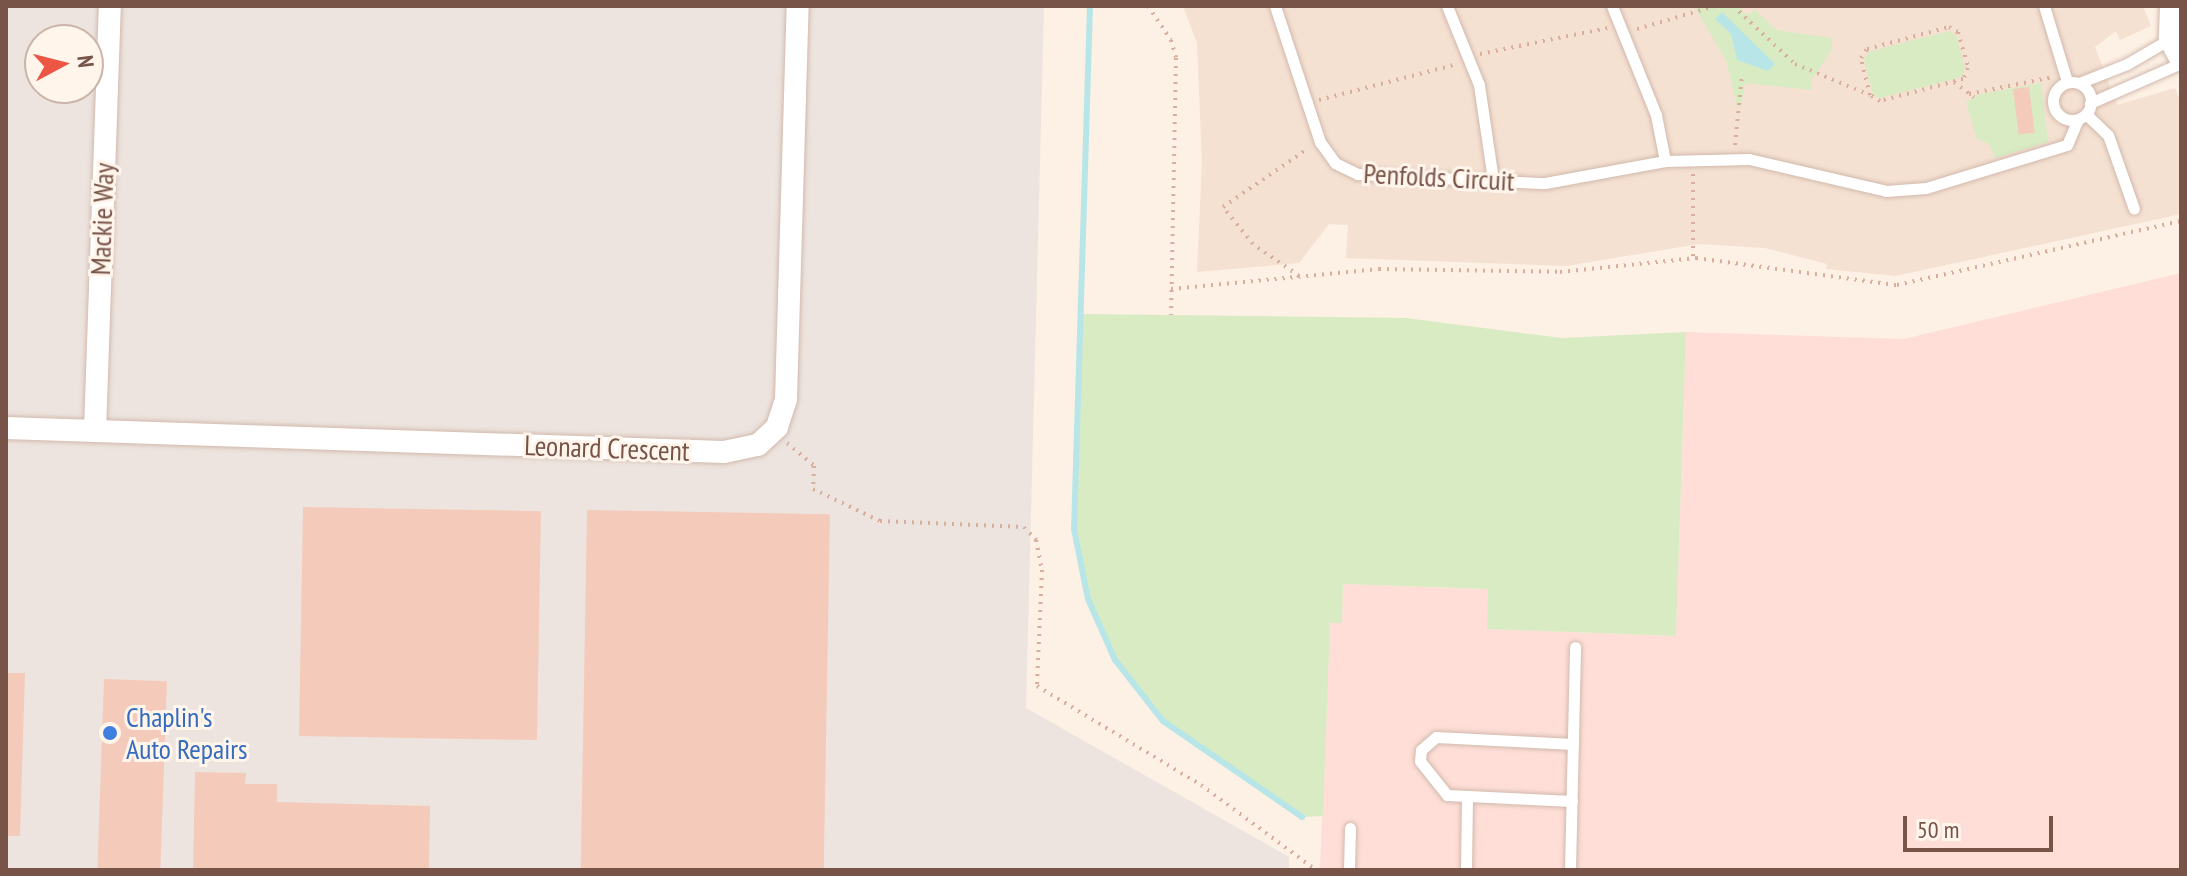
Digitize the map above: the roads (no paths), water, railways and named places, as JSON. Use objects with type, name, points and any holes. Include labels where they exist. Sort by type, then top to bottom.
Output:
[{"type":"street","name":"Mackie Way","points":[[95,431],[110,6]]},
{"type":"street","name":"Leonard Crescent","points":[[6,428],[724,452],[750,449],[773,432],[786,399],[798,6]]},
{"type":"street","points":[[2171,6],[2181,62]]},
{"type":"lane","name":"Penfolds Circuit","points":[[1275,6],[1320,142],[1335,163],[1358,174],[1575,181],[1665,161],[1733,159],[1886,191],[1926,188],[2067,145],[2085,113]]},
{"type":"lane","points":[[1447,6],[1479,85],[1493,180]]},
{"type":"lane","points":[[1612,6],[1656,115],[1665,161]]},
{"type":"lane","points":[[2044,6],[2085,113],[2108,135],[2134,209]]},
{"type":"lane","points":[[2174,28],[2106,74],[2070,79],[2057,88],[2056,111],[2085,113],[2181,62]]},
{"type":"lane","points":[[1570,870],[1575,647]]},
{"type":"lane","points":[[1572,801],[1447,795],[1423,772],[1421,750],[1429,740],[1573,744]]},
{"type":"lane","points":[[1466,870],[1467,798]]},
{"type":"lane","points":[[1349,870],[1350,828]]},
{"type":"water","points":[[1722,12],[1775,64],[1768,71],[1737,60],[1731,34],[1715,19]]},
{"type":"waterway","points":[[1090,6],[1074,529],[1088,599],[1115,660],[1163,721],[1302,817]]},
{"type":"place","name":"Chaplin's Auto Repairs","points":[[110,733]]}]
